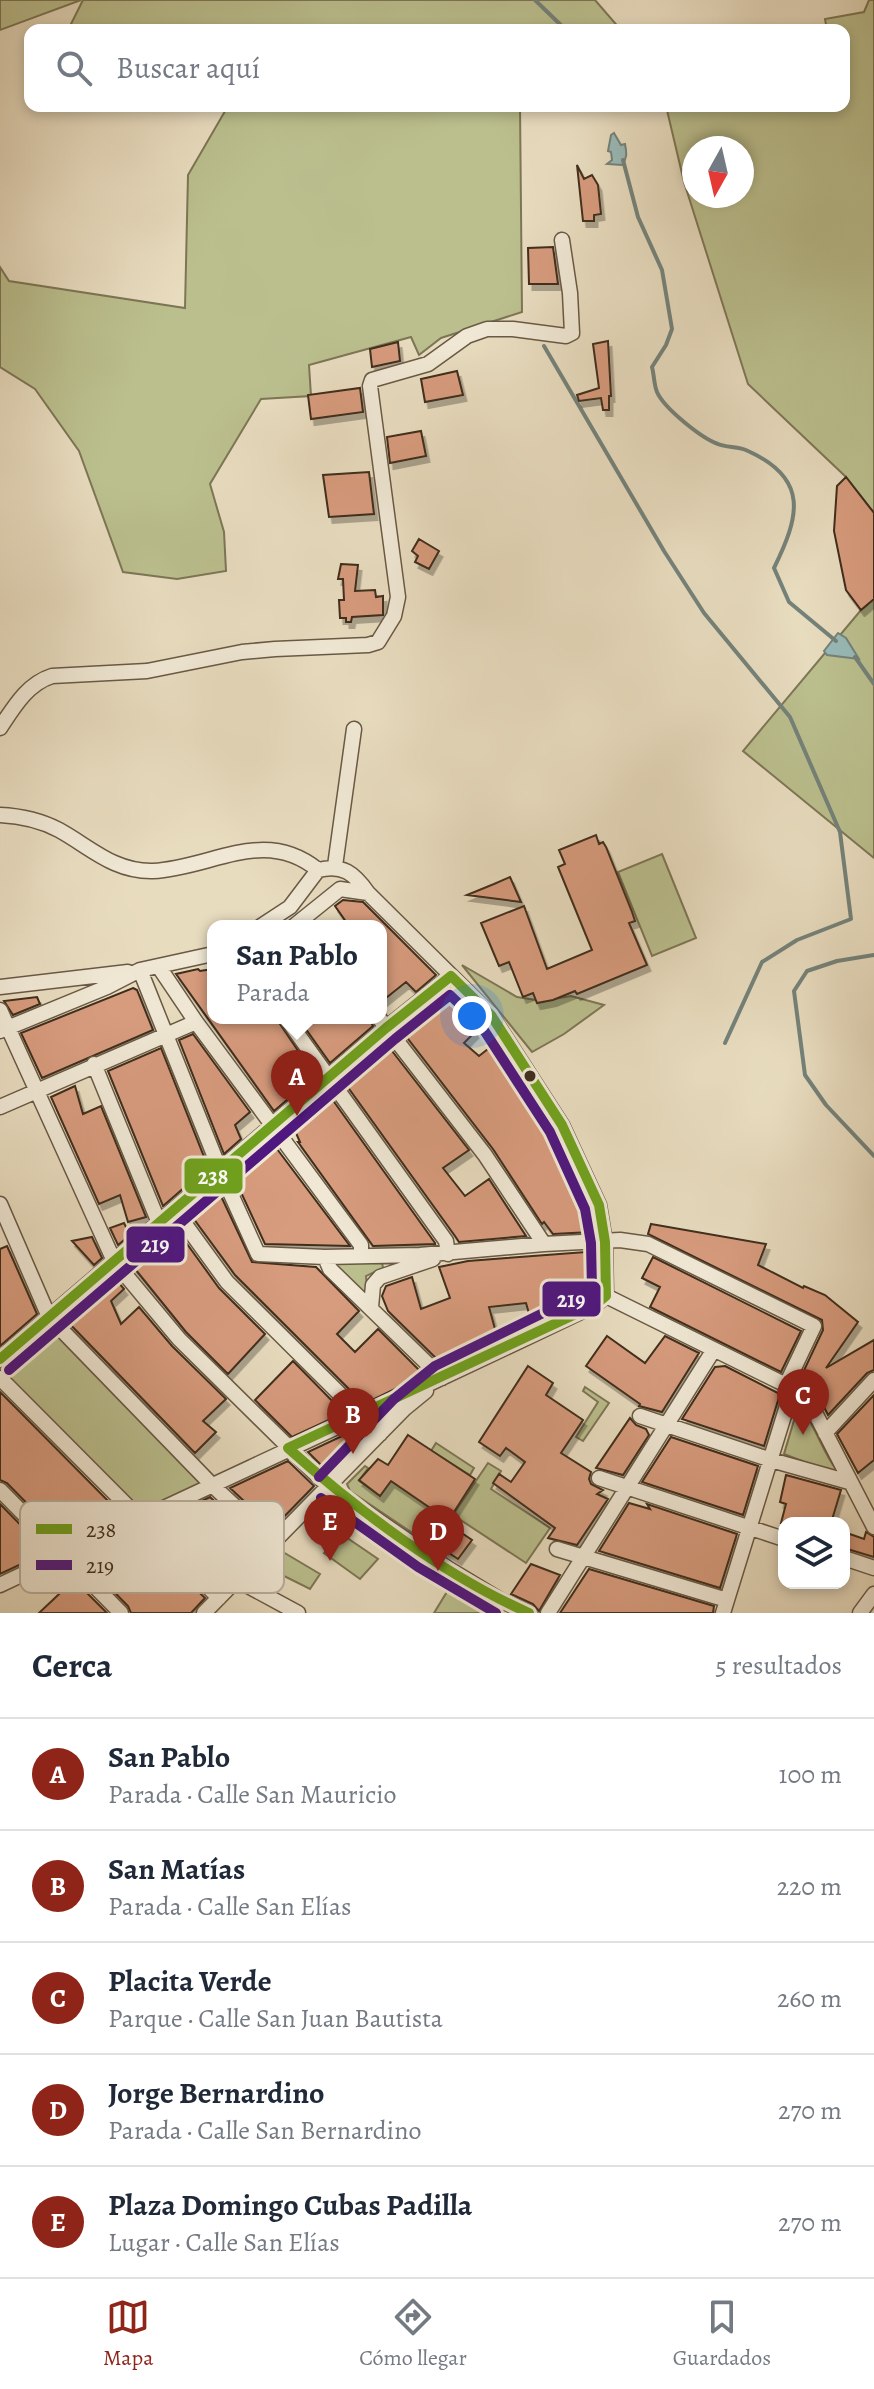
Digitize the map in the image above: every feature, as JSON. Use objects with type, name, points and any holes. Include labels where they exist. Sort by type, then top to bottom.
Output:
[{"type":"street","points":[[0,728],[37,681],[52,676],[147,671],[242,652],[378,642],[394,616],[398,597],[370,386],[372,380],[428,364],[467,336],[487,329],[566,336],[572,333],[562,240]]},
{"type":"street","points":[[308,920],[340,889],[344,880],[339,868],[354,729]]},
{"type":"street","points":[[0,815],[29,817],[57,828],[99,857],[129,868],[153,871],[267,849],[303,857],[318,870],[339,868],[354,873],[368,893],[491,1015],[562,1125],[599,1205],[605,1242],[606,1296]]},
{"type":"street","points":[[270,920],[290,907],[318,870]]},
{"type":"street","points":[[340,889],[368,893]]},
{"type":"street","points":[[290,907],[301,920]]},
{"type":"street","points":[[0,987],[140,970],[207,955]]},
{"type":"street","points":[[159,967],[361,1245],[361,1256]]},
{"type":"street","points":[[4,1030],[140,970]]},
{"type":"street","points":[[140,970],[220,1170],[258,1254],[325,1257],[448,1254],[544,1244],[632,1240],[648,1244],[814,1326],[788,1389],[771,1460],[725,1606],[557,1549]]},
{"type":"street","points":[[387,1020],[451,976]]},
{"type":"street","points":[[74,979],[80,998]]},
{"type":"street","points":[[0,1010],[4,1030],[37,1091],[114,1261],[179,1339],[329,1487],[449,1569],[499,1600],[529,1613]]},
{"type":"street","points":[[0,1107],[196,1022]]},
{"type":"street","points":[[290,1024],[446,1241],[448,1254]]},
{"type":"street","points":[[0,1359],[328,1078],[382,1024]]},
{"type":"street","points":[[384,1024],[485,1155],[544,1244]]},
{"type":"street","points":[[94,1064],[159,1223]]},
{"type":"street","points":[[0,1204],[49,1317],[229,1501]]},
{"type":"street","points":[[174,1209],[227,1282],[380,1434]]},
{"type":"street","points":[[371,1307],[373,1285],[380,1277],[448,1254]]},
{"type":"street","points":[[325,1257],[330,1269],[442,1378]]},
{"type":"street","points":[[606,1296],[788,1389],[811,1405],[874,1527]]},
{"type":"street","points":[[177,1501],[595,1305],[606,1296]]},
{"type":"street","points":[[548,1613],[713,1351]]},
{"type":"street","points":[[0,1378],[122,1501]]},
{"type":"street","points":[[284,1533],[404,1409],[442,1378]]},
{"type":"street","points":[[825,1433],[874,1380]]},
{"type":"street","points":[[640,1416],[771,1460],[849,1482]]},
{"type":"street","points":[[599,1478],[778,1537]]},
{"type":"street","points":[[0,1490],[20,1510]]},
{"type":"street","points":[[850,1560],[874,1568]]},
{"type":"street","points":[[0,1585],[20,1575]]},
{"type":"street","points":[[102,1593],[121,1613]]},
{"type":"street","points":[[214,1593],[219,1598]]},
{"type":"street","points":[[204,1613],[224,1593]]},
{"type":"street","points":[[261,1593],[298,1613]]},
{"type":"street","points":[[860,1613],[874,1594]]},
{"type":"green space","points":[[0,0],[81,0],[0,30]]},
{"type":"green space","points":[[83,0],[595,0],[616,24],[71,24]]},
{"type":"green space","points":[[869,0],[874,0],[874,513],[846,477],[748,384],[692,208],[754,208],[754,136],[682,136],[682,174],[667,112],[850,112],[850,24],[826,24],[825,19],[864,12]]},
{"type":"green space","points":[[225,112],[520,112],[522,312],[441,338],[419,355],[411,337],[309,365],[311,396],[261,399],[210,484],[224,532],[226,571],[177,579],[123,572],[79,451],[35,389],[0,367],[0,267],[9,281],[185,308],[188,175]]},
{"type":"green space","points":[[874,599],[874,858],[743,751],[861,610]]},
{"type":"green space","points":[[662,854],[696,938],[652,956],[618,872]]},
{"type":"green space","points":[[462,965],[517,997],[542,1001],[571,996],[604,1005],[564,1034],[532,1052]]},
{"type":"green space","points":[[382,1262],[383,1268],[366,1276],[367,1290],[363,1293],[334,1264]]},
{"type":"green space","points":[[49,1317],[211,1484],[177,1501],[122,1501],[0,1378],[0,1359]]},
{"type":"green space","points":[[585,1387],[609,1403],[583,1441],[576,1437],[598,1402],[583,1391]]},
{"type":"green space","points":[[798,1407],[836,1469],[833,1473],[784,1454]]},
{"type":"green space","points":[[436,1443],[474,1468],[470,1475],[431,1451]]},
{"type":"green space","points":[[488,1463],[501,1471],[491,1489],[550,1528],[526,1563],[453,1515]]},
{"type":"green space","points":[[365,1466],[368,1468],[359,1481],[380,1495],[391,1481],[436,1512],[420,1534],[414,1534],[350,1491],[347,1484]]},
{"type":"green space","points":[[340,1533],[378,1559],[360,1579],[324,1553]]},
{"type":"green space","points":[[284,1553],[320,1574],[310,1589],[284,1576]]},
{"type":"green space","points":[[453,1582],[491,1606],[486,1613],[434,1613]]},
{"type":"water","points":[[614,133],[621,145],[625,144],[626,156],[622,165],[607,164],[612,160],[608,151]]},
{"type":"water","points":[[838,633],[846,638],[859,659],[827,655],[824,651]]},
{"type":"building","points":[[577,165],[584,179],[592,175],[598,185],[601,214],[594,215],[594,221],[583,221]]},
{"type":"building","points":[[553,247],[558,284],[529,284],[528,248]]},
{"type":"building","points":[[608,341],[611,396],[609,410],[603,410],[601,398],[579,401],[577,395],[599,388],[593,344]]},
{"type":"building","points":[[398,342],[400,361],[372,367],[370,349]]},
{"type":"building","points":[[457,371],[463,395],[425,402],[421,379]]},
{"type":"building","points":[[360,388],[363,412],[311,419],[308,395]]},
{"type":"building","points":[[421,431],[426,456],[390,463],[387,437]]},
{"type":"building","points":[[369,472],[374,514],[329,517],[323,475]]},
{"type":"building","points":[[846,477],[874,513],[874,599],[861,610],[846,590],[834,531],[837,486]]},
{"type":"building","points":[[419,539],[439,551],[429,569],[415,562],[418,556],[412,551]]},
{"type":"building","points":[[341,564],[358,565],[355,591],[375,590],[376,597],[383,596],[383,615],[352,617],[351,622],[340,618],[339,600],[344,600],[343,579],[338,579]]},
{"type":"building","points":[[596,835],[599,844],[603,842],[606,847],[632,912],[635,921],[629,923],[647,965],[577,994],[575,991],[537,1003],[533,993],[523,997],[509,962],[499,966],[481,923],[524,906],[547,969],[592,950],[558,867],[565,864],[559,850]]},
{"type":"building","points":[[510,877],[521,902],[467,895],[494,884]]},
{"type":"building","points":[[343,900],[363,902],[381,920],[345,920],[335,906]]},
{"type":"building","points":[[387,926],[436,975],[416,992],[406,982],[387,997]]},
{"type":"building","points":[[207,970],[207,1017],[176,974]]},
{"type":"building","points":[[133,988],[137,990],[153,1030],[42,1078],[21,1033]]},
{"type":"building","points":[[452,990],[484,1023],[464,1043],[479,1056],[497,1042],[553,1130],[589,1208],[591,1232],[553,1234],[544,1222],[542,1224],[493,1149],[402,1031]]},
{"type":"building","points":[[37,997],[40,1004],[13,1015],[4,1001]]},
{"type":"building","points":[[212,1024],[280,1024],[315,1076],[274,1111]]},
{"type":"building","points":[[302,1024],[372,1024],[373,1026],[330,1063]]},
{"type":"building","points":[[193,1034],[250,1112],[235,1125],[241,1139],[224,1154],[179,1040]]},
{"type":"building","points":[[385,1042],[469,1150],[443,1168],[465,1196],[489,1179],[526,1236],[459,1242],[342,1079]]},
{"type":"building","points":[[161,1048],[208,1167],[163,1206],[108,1071]]},
{"type":"building","points":[[75,1086],[83,1114],[101,1106],[146,1217],[128,1222],[120,1195],[99,1204],[51,1097]]},
{"type":"building","points":[[327,1092],[435,1244],[373,1246],[298,1142],[292,1124]]},
{"type":"building","points":[[271,1141],[350,1246],[265,1244],[232,1173]]},
{"type":"building","points":[[211,1192],[220,1194],[252,1262],[316,1267],[359,1311],[337,1334],[355,1352],[378,1329],[424,1375],[364,1404],[235,1275],[188,1211]]},
{"type":"building","points":[[124,1223],[130,1235],[118,1245],[110,1228]]},
{"type":"building","points":[[651,1224],[766,1244],[758,1265],[803,1288],[825,1295],[858,1322],[826,1368],[874,1340],[874,1370],[867,1373],[828,1415],[818,1395],[798,1383],[823,1330],[822,1320],[648,1234]]},
{"type":"building","points":[[174,1226],[219,1288],[265,1334],[228,1374],[186,1332],[131,1264]]},
{"type":"building","points":[[92,1237],[102,1258],[94,1265],[72,1241]]},
{"type":"building","points":[[7,1246],[37,1314],[0,1346],[0,1249]]},
{"type":"building","points":[[586,1252],[593,1258],[580,1301],[532,1324],[526,1303],[489,1307],[498,1340],[444,1366],[388,1311],[382,1296],[386,1286],[412,1277],[421,1309],[450,1298],[439,1267],[468,1261]]},
{"type":"building","points":[[653,1257],[801,1331],[781,1372],[650,1307],[660,1287],[642,1278]]},
{"type":"building","points":[[113,1276],[124,1289],[111,1301],[121,1324],[139,1307],[172,1346],[226,1399],[203,1421],[216,1432],[195,1453],[64,1318]]},
{"type":"building","points":[[607,1336],[645,1363],[665,1336],[699,1353],[662,1412],[639,1406],[586,1366]]},
{"type":"building","points":[[293,1361],[344,1413],[292,1437],[255,1400]]},
{"type":"building","points":[[528,1366],[553,1383],[546,1395],[583,1420],[561,1453],[591,1472],[591,1484],[603,1490],[597,1494],[608,1499],[577,1545],[548,1538],[555,1528],[493,1483],[499,1474],[511,1482],[525,1462],[506,1448],[500,1456],[479,1442]]},
{"type":"building","points":[[725,1366],[780,1394],[764,1446],[682,1419],[715,1367]]},
{"type":"building","points":[[0,1392],[108,1501],[25,1501],[0,1480]]},
{"type":"building","points":[[874,1395],[874,1460],[858,1473],[837,1434]]},
{"type":"building","points":[[630,1418],[646,1429],[649,1435],[623,1475],[596,1468]]},
{"type":"building","points":[[359,1428],[365,1433],[328,1472],[308,1452]]},
{"type":"building","points":[[408,1435],[475,1479],[447,1523],[472,1540],[458,1559],[420,1534],[436,1512],[391,1481],[380,1496],[359,1480],[378,1459],[388,1465]]},
{"type":"building","points":[[671,1437],[758,1466],[743,1515],[642,1482]]},
{"type":"building","points":[[288,1461],[314,1486],[284,1517],[284,1501],[244,1501],[230,1488]]},
{"type":"building","points":[[786,1475],[841,1490],[833,1517],[783,1517],[786,1504],[780,1502]]},
{"type":"building","points":[[629,1503],[650,1509],[647,1504],[737,1534],[720,1588],[599,1551]]},
{"type":"building","points":[[0,1504],[20,1524],[20,1565],[0,1574]]},
{"type":"building","points":[[866,1532],[874,1537],[874,1557],[850,1550],[850,1534],[864,1539]]},
{"type":"building","points":[[531,1564],[560,1575],[539,1611],[533,1604],[511,1594]]},
{"type":"building","points":[[589,1569],[714,1606],[713,1613],[560,1613]]},
{"type":"building","points":[[60,1593],[87,1593],[107,1613],[39,1613]]},
{"type":"building","points":[[115,1593],[200,1593],[205,1598],[191,1613],[131,1613]]},
{"type":"waterway","points":[[535,0],[560,24]]},
{"type":"waterway","points":[[623,160],[638,217],[662,270],[672,329],[652,367],[657,392],[675,414],[702,436],[748,451],[782,474],[794,501],[793,516],[774,568],[789,602],[836,641]]},
{"type":"waterway","points":[[544,346],[664,551],[704,613],[790,717],[840,832],[851,919],[797,940],[762,962],[725,1043]]},
{"type":"waterway","points":[[855,657],[874,684]]},
{"type":"waterway","points":[[874,955],[837,961],[807,971],[794,991],[805,1075],[826,1105],[874,1156]]},
{"type":"transit line","name":"238","points":[[0,1359],[386,1028],[451,976],[491,1015],[562,1125],[599,1205],[605,1242],[606,1296],[595,1305],[288,1448],[402,1540],[465,1580],[529,1613]]},
{"type":"transit line","name":"219","points":[[9,1370],[450,995],[480,1024],[550,1132],[585,1209],[591,1243],[592,1289],[435,1366],[394,1399],[319,1477]]},
{"type":"transit line","name":"219","points":[[321,1498],[418,1567],[496,1613]]},
{"type":"place","name":"San Pablo","points":[[297,1116]]},
{"type":"place","name":"Placita Verde","points":[[803,1435]]},
{"type":"place","name":"San Matías","points":[[353,1454]]},
{"type":"place","name":"Plaza Domingo Cubas Padilla","points":[[330,1561]]},
{"type":"place","name":"Jorge Bernardino","points":[[438,1571]]}]
